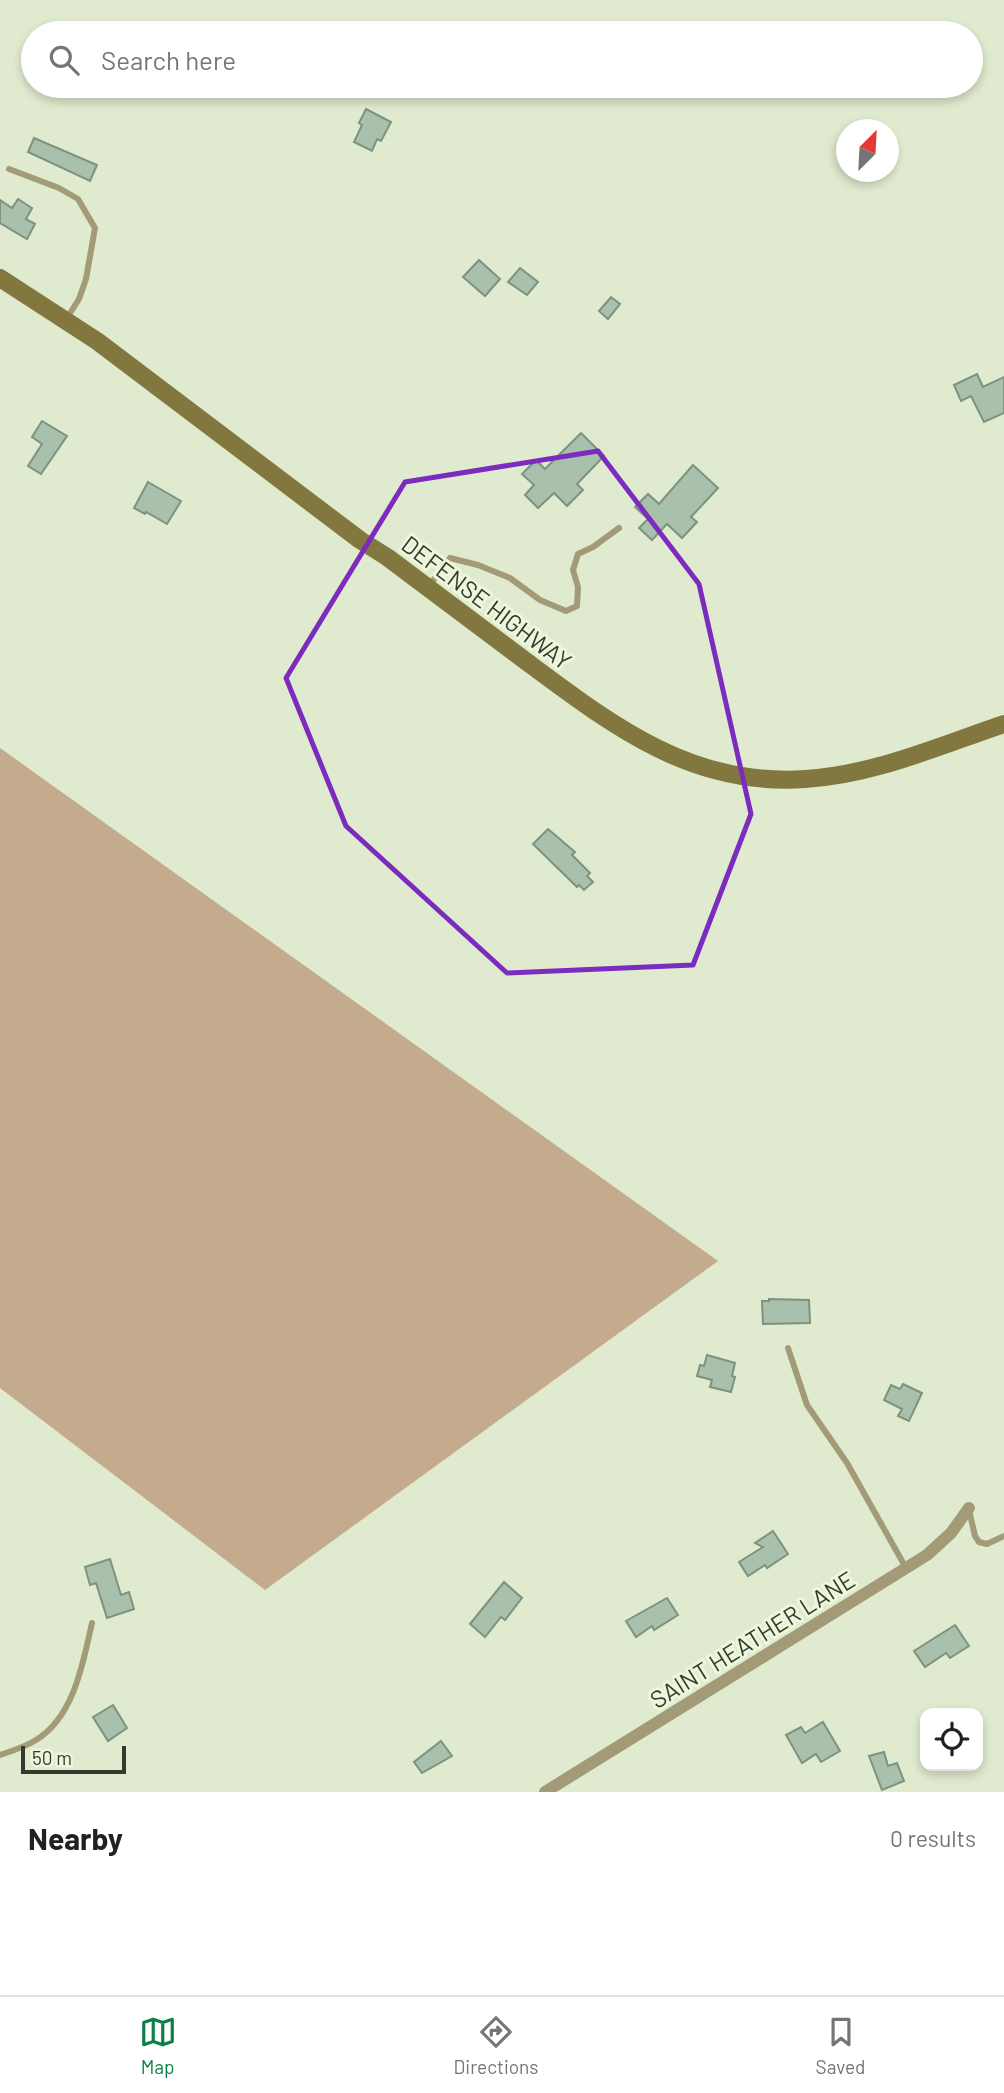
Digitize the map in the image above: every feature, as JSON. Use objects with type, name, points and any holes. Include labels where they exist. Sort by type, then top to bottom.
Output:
[{"type":"main road","name":"DEFENSE HIGHWAY","points":[[0,278],[66,320],[565,691],[623,730],[671,756],[729,774],[775,780],[835,776],[892,762],[1004,724]]},
{"type":"street","name":"SAINT HEATHER LANE","points":[[545,1792],[927,1555],[951,1533],[969,1508]]},
{"type":"lane","points":[[9,169],[59,188],[78,199],[95,228],[86,279],[79,299],[66,320]]},
{"type":"lane","points":[[428,588],[450,558],[478,565],[510,578],[540,600],[566,611],[577,606],[578,587],[573,570],[578,554],[593,547],[619,528]]},
{"type":"lane","points":[[788,1348],[807,1405],[847,1463],[906,1568]]},
{"type":"lane","points":[[969,1508],[975,1536],[979,1542],[986,1544],[1004,1536]]},
{"type":"lane","points":[[0,1755],[35,1741],[64,1711],[82,1667],[92,1623]]},
{"type":"highlighted area","points":[[598,451],[699,584],[751,814],[693,965],[507,973],[346,826],[286,678],[405,482]]},
{"type":"shaded area","points":[[0,748],[718,1261],[265,1590],[0,1388]]},
{"type":"building","points":[[366,109],[391,122],[381,141],[377,139],[372,151],[354,142]]},
{"type":"building","points":[[34,138],[97,165],[90,181],[28,152]]},
{"type":"building","points":[[18,199],[32,208],[26,219],[35,224],[27,239],[0,223],[0,200],[12,208]]},
{"type":"building","points":[[479,260],[500,279],[485,296],[463,277]]},
{"type":"building","points":[[520,268],[538,282],[527,295],[508,282]]},
{"type":"building","points":[[611,297],[620,304],[608,319],[599,311]]},
{"type":"building","points":[[977,374],[983,387],[1004,377],[1004,413],[984,422],[971,396],[961,401],[954,385]]},
{"type":"building","points":[[42,421],[67,436],[41,474],[28,466],[42,444],[32,437]]},
{"type":"building","points":[[581,433],[604,456],[577,484],[583,490],[567,506],[554,493],[538,508],[525,495],[534,485],[522,474],[536,460],[545,469]]},
{"type":"building","points":[[693,465],[718,488],[691,517],[697,522],[682,538],[667,524],[652,540],[639,528],[648,519],[635,507],[648,494],[659,504]]},
{"type":"building","points":[[148,482],[181,501],[167,524],[134,508]]},
{"type":"building","points":[[548,829],[575,852],[572,855],[590,873],[587,876],[593,882],[584,890],[579,885],[577,887],[533,844]]},
{"type":"building","points":[[809,1300],[810,1323],[763,1324],[762,1301]]},
{"type":"building","points":[[707,1355],[735,1363],[731,1392],[710,1387],[712,1380],[697,1376]]},
{"type":"building","points":[[903,1384],[922,1393],[909,1421],[898,1416],[902,1409],[884,1400],[891,1385],[900,1389]]},
{"type":"building","points":[[773,1531],[788,1554],[767,1568],[765,1565],[748,1576],[739,1562],[763,1547],[755,1543]]},
{"type":"building","points":[[110,1559],[121,1595],[129,1592],[134,1609],[107,1618],[96,1583],[90,1585],[85,1567]]},
{"type":"building","points":[[504,1582],[522,1598],[505,1620],[501,1617],[485,1637],[470,1624]]},
{"type":"building","points":[[667,1598],[678,1615],[654,1630],[652,1626],[636,1637],[626,1621]]},
{"type":"building","points":[[955,1625],[969,1646],[950,1658],[946,1653],[925,1667],[914,1651]]},
{"type":"building","points":[[113,1705],[127,1728],[108,1741],[93,1717]]},
{"type":"building","points":[[823,1722],[840,1751],[821,1762],[816,1754],[802,1763],[786,1735],[801,1727],[805,1733]]},
{"type":"building","points":[[441,1741],[452,1756],[422,1773],[414,1762]]},
{"type":"building","points":[[884,1752],[888,1766],[897,1763],[904,1781],[882,1790],[869,1756]]}]
